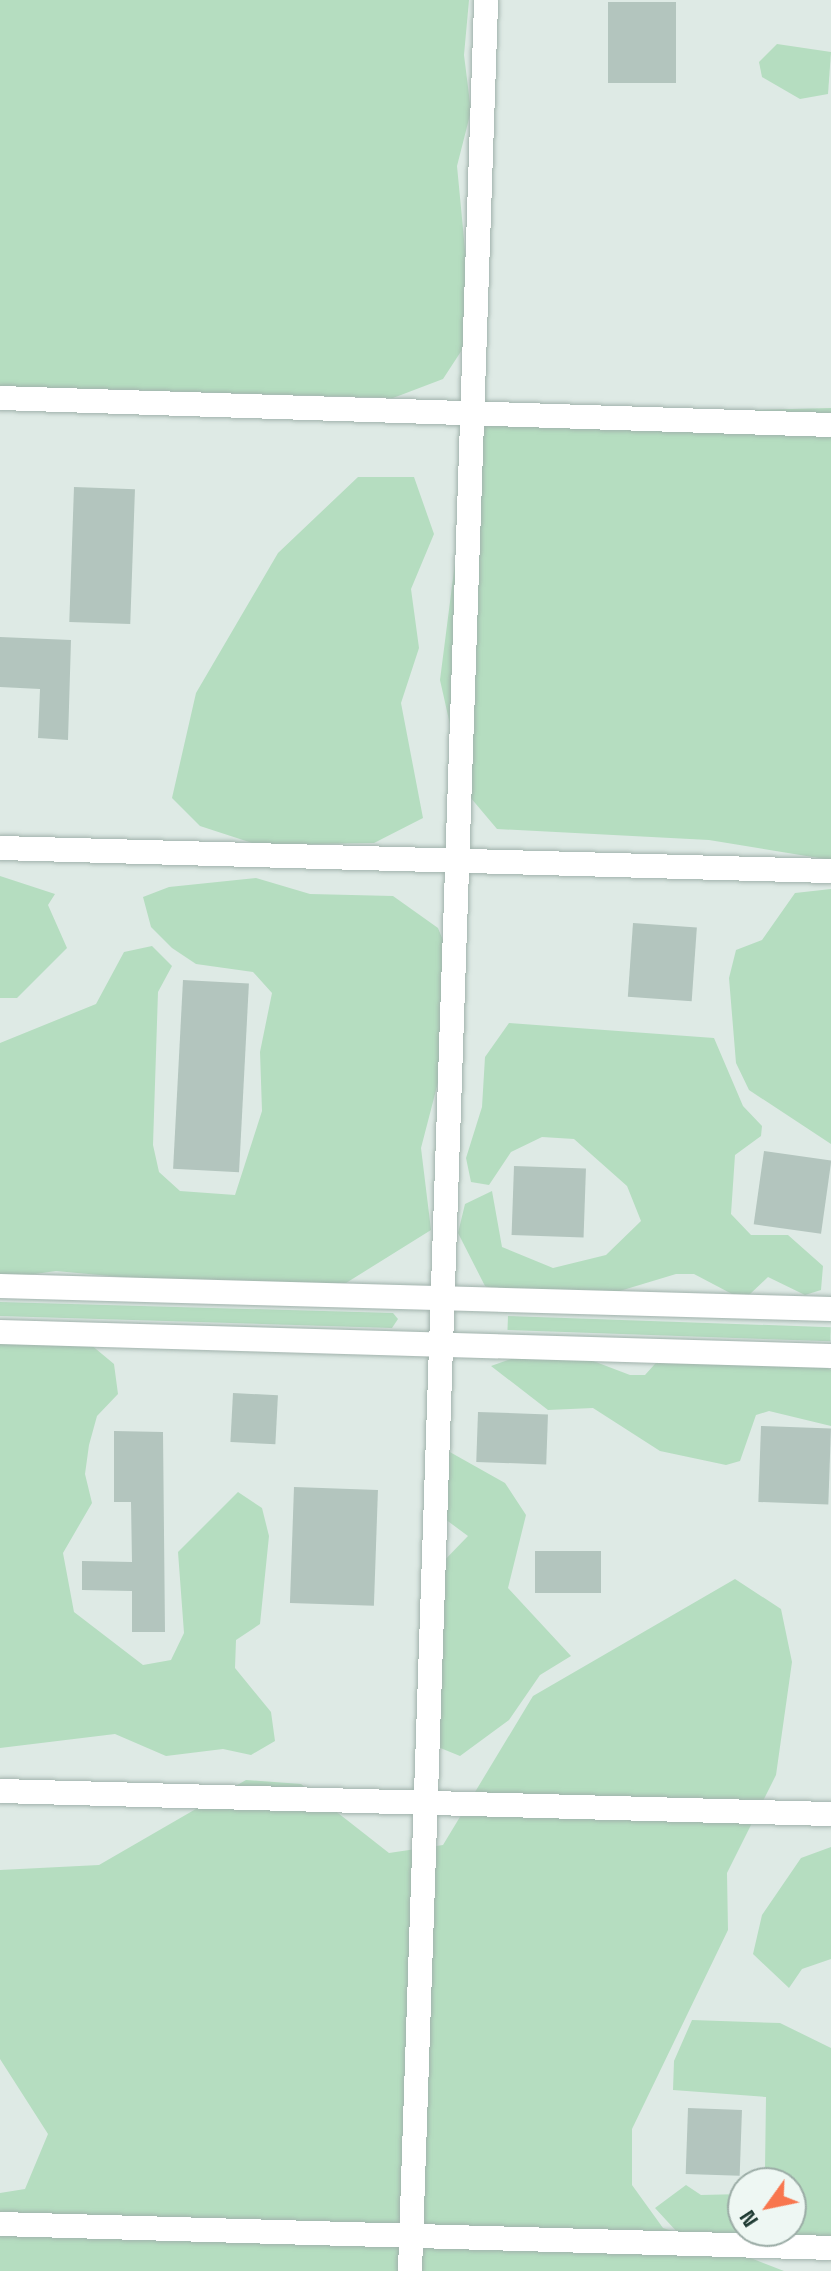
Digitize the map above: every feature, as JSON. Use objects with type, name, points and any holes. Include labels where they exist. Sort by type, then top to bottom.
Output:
[{"type":"street","points":[[410,2271],[486,0]]},
{"type":"street","points":[[0,398],[831,425]]},
{"type":"street","points":[[0,848],[831,871]]},
{"type":"street","points":[[0,1286],[831,1309]]},
{"type":"street","points":[[0,1332],[831,1356]]},
{"type":"street","points":[[0,1791],[831,1814]]},
{"type":"street","points":[[0,2224],[831,2248]]},
{"type":"green space","points":[[0,0],[469,0],[464,55],[471,111],[457,166],[473,333],[443,379],[393,398],[55,388],[0,400]]},
{"type":"green space","points":[[777,44],[831,52],[828,94],[800,99],[762,77],[759,62]]},
{"type":"green space","points":[[476,399],[546,415],[831,408],[831,860],[709,840],[497,829],[465,791],[440,680]]},
{"type":"green space","points":[[358,477],[414,477],[434,534],[411,589],[419,648],[401,703],[423,818],[374,843],[258,845],[200,826],[172,798],[196,693],[278,553]]},
{"type":"green space","points":[[0,876],[55,894],[48,905],[67,948],[17,998],[0,998]]},
{"type":"green space","points":[[256,878],[310,894],[393,896],[438,928],[449,955],[442,1067],[421,1148],[431,1230],[346,1283],[261,1290],[56,1271],[0,1279],[0,1043],[96,1004],[124,952],[152,946],[172,966],[158,992],[153,1145],[159,1172],[180,1191],[235,1195],[262,1111],[260,1052],[272,993],[253,972],[196,964],[172,948],[151,927],[143,897],[169,887]]},
{"type":"green space","points":[[831,889],[831,1144],[749,1090],[736,1063],[729,978],[736,950],[762,940],[795,893]]},
{"type":"green space","points":[[509,1023],[714,1038],[743,1106],[762,1126],[761,1136],[735,1155],[731,1214],[751,1235],[788,1235],[823,1266],[821,1290],[805,1295],[768,1277],[749,1295],[732,1294],[694,1274],[676,1274],[613,1293],[513,1296],[485,1286],[458,1233],[465,1204],[492,1191],[502,1247],[553,1268],[606,1255],[641,1221],[627,1186],[574,1139],[542,1137],[511,1152],[489,1185],[471,1182],[466,1158],[482,1107],[485,1057]]},
{"type":"green space","points":[[0,1302],[393,1313],[398,1319],[392,1328],[0,1316]]},
{"type":"green space","points":[[508,1316],[831,1327],[830,1341],[508,1330]]},
{"type":"green space","points":[[0,1341],[90,1344],[114,1364],[118,1394],[97,1416],[89,1445],[85,1474],[92,1503],[63,1553],[74,1612],[143,1665],[171,1660],[184,1633],[178,1552],[238,1492],[262,1508],[269,1536],[260,1624],[236,1640],[235,1668],[271,1712],[275,1741],[251,1755],[223,1749],[166,1756],[115,1734],[0,1748]]},
{"type":"green space","points":[[551,1345],[630,1375],[645,1375],[664,1354],[816,1362],[831,1370],[831,1426],[769,1411],[756,1415],[740,1461],[726,1465],[660,1451],[593,1408],[548,1410],[491,1366]]},
{"type":"green space","points":[[448,1451],[505,1483],[526,1515],[508,1588],[571,1656],[540,1675],[509,1720],[460,1756],[438,1747],[437,1568],[468,1536],[445,1519]]},
{"type":"green space","points":[[735,1579],[781,1609],[792,1662],[776,1775],[727,1873],[728,1930],[632,2129],[632,2185],[663,2228],[678,2233],[655,2208],[686,2185],[701,2195],[727,2194],[727,2237],[702,2239],[784,2271],[0,2271],[0,2193],[25,2189],[48,2134],[0,2059],[0,1870],[99,1865],[246,1780],[301,1784],[389,1853],[443,1845],[533,1696]]},
{"type":"green space","points":[[831,1847],[831,1959],[802,1969],[789,1988],[753,1954],[762,1915],[801,1858]]},
{"type":"green space","points":[[692,2020],[780,2023],[831,2048],[831,2238],[807,2236],[807,2167],[765,2167],[766,2097],[673,2090],[674,2061]]},
{"type":"building","points":[[608,2],[676,2],[676,83],[608,83]]},
{"type":"building","points":[[74,487],[135,489],[130,624],[69,622]]},
{"type":"building","points":[[0,637],[71,640],[68,740],[38,738],[40,689],[0,687]]},
{"type":"building","points":[[633,923],[697,927],[692,1001],[628,997]]},
{"type":"building","points":[[183,980],[249,983],[239,1172],[173,1169]]},
{"type":"building","points":[[764,1151],[831,1160],[821,1234],[754,1224]]},
{"type":"building","points":[[514,1166],[586,1169],[584,1237],[512,1235]]},
{"type":"building","points":[[233,1393],[278,1395],[275,1444],[230,1442]]},
{"type":"building","points":[[478,1412],[548,1414],[546,1464],[476,1462]]},
{"type":"building","points":[[761,1426],[831,1428],[828,1504],[758,1502]]},
{"type":"building","points":[[114,1431],[163,1432],[165,1632],[132,1632],[132,1591],[82,1590],[82,1561],[132,1562],[131,1502],[114,1502]]},
{"type":"building","points":[[294,1487],[378,1490],[374,1606],[290,1603]]},
{"type":"building","points":[[535,1551],[601,1551],[601,1593],[535,1593]]},
{"type":"building","points":[[688,2108],[742,2110],[740,2167],[727,2167],[727,2175],[686,2174]]}]
